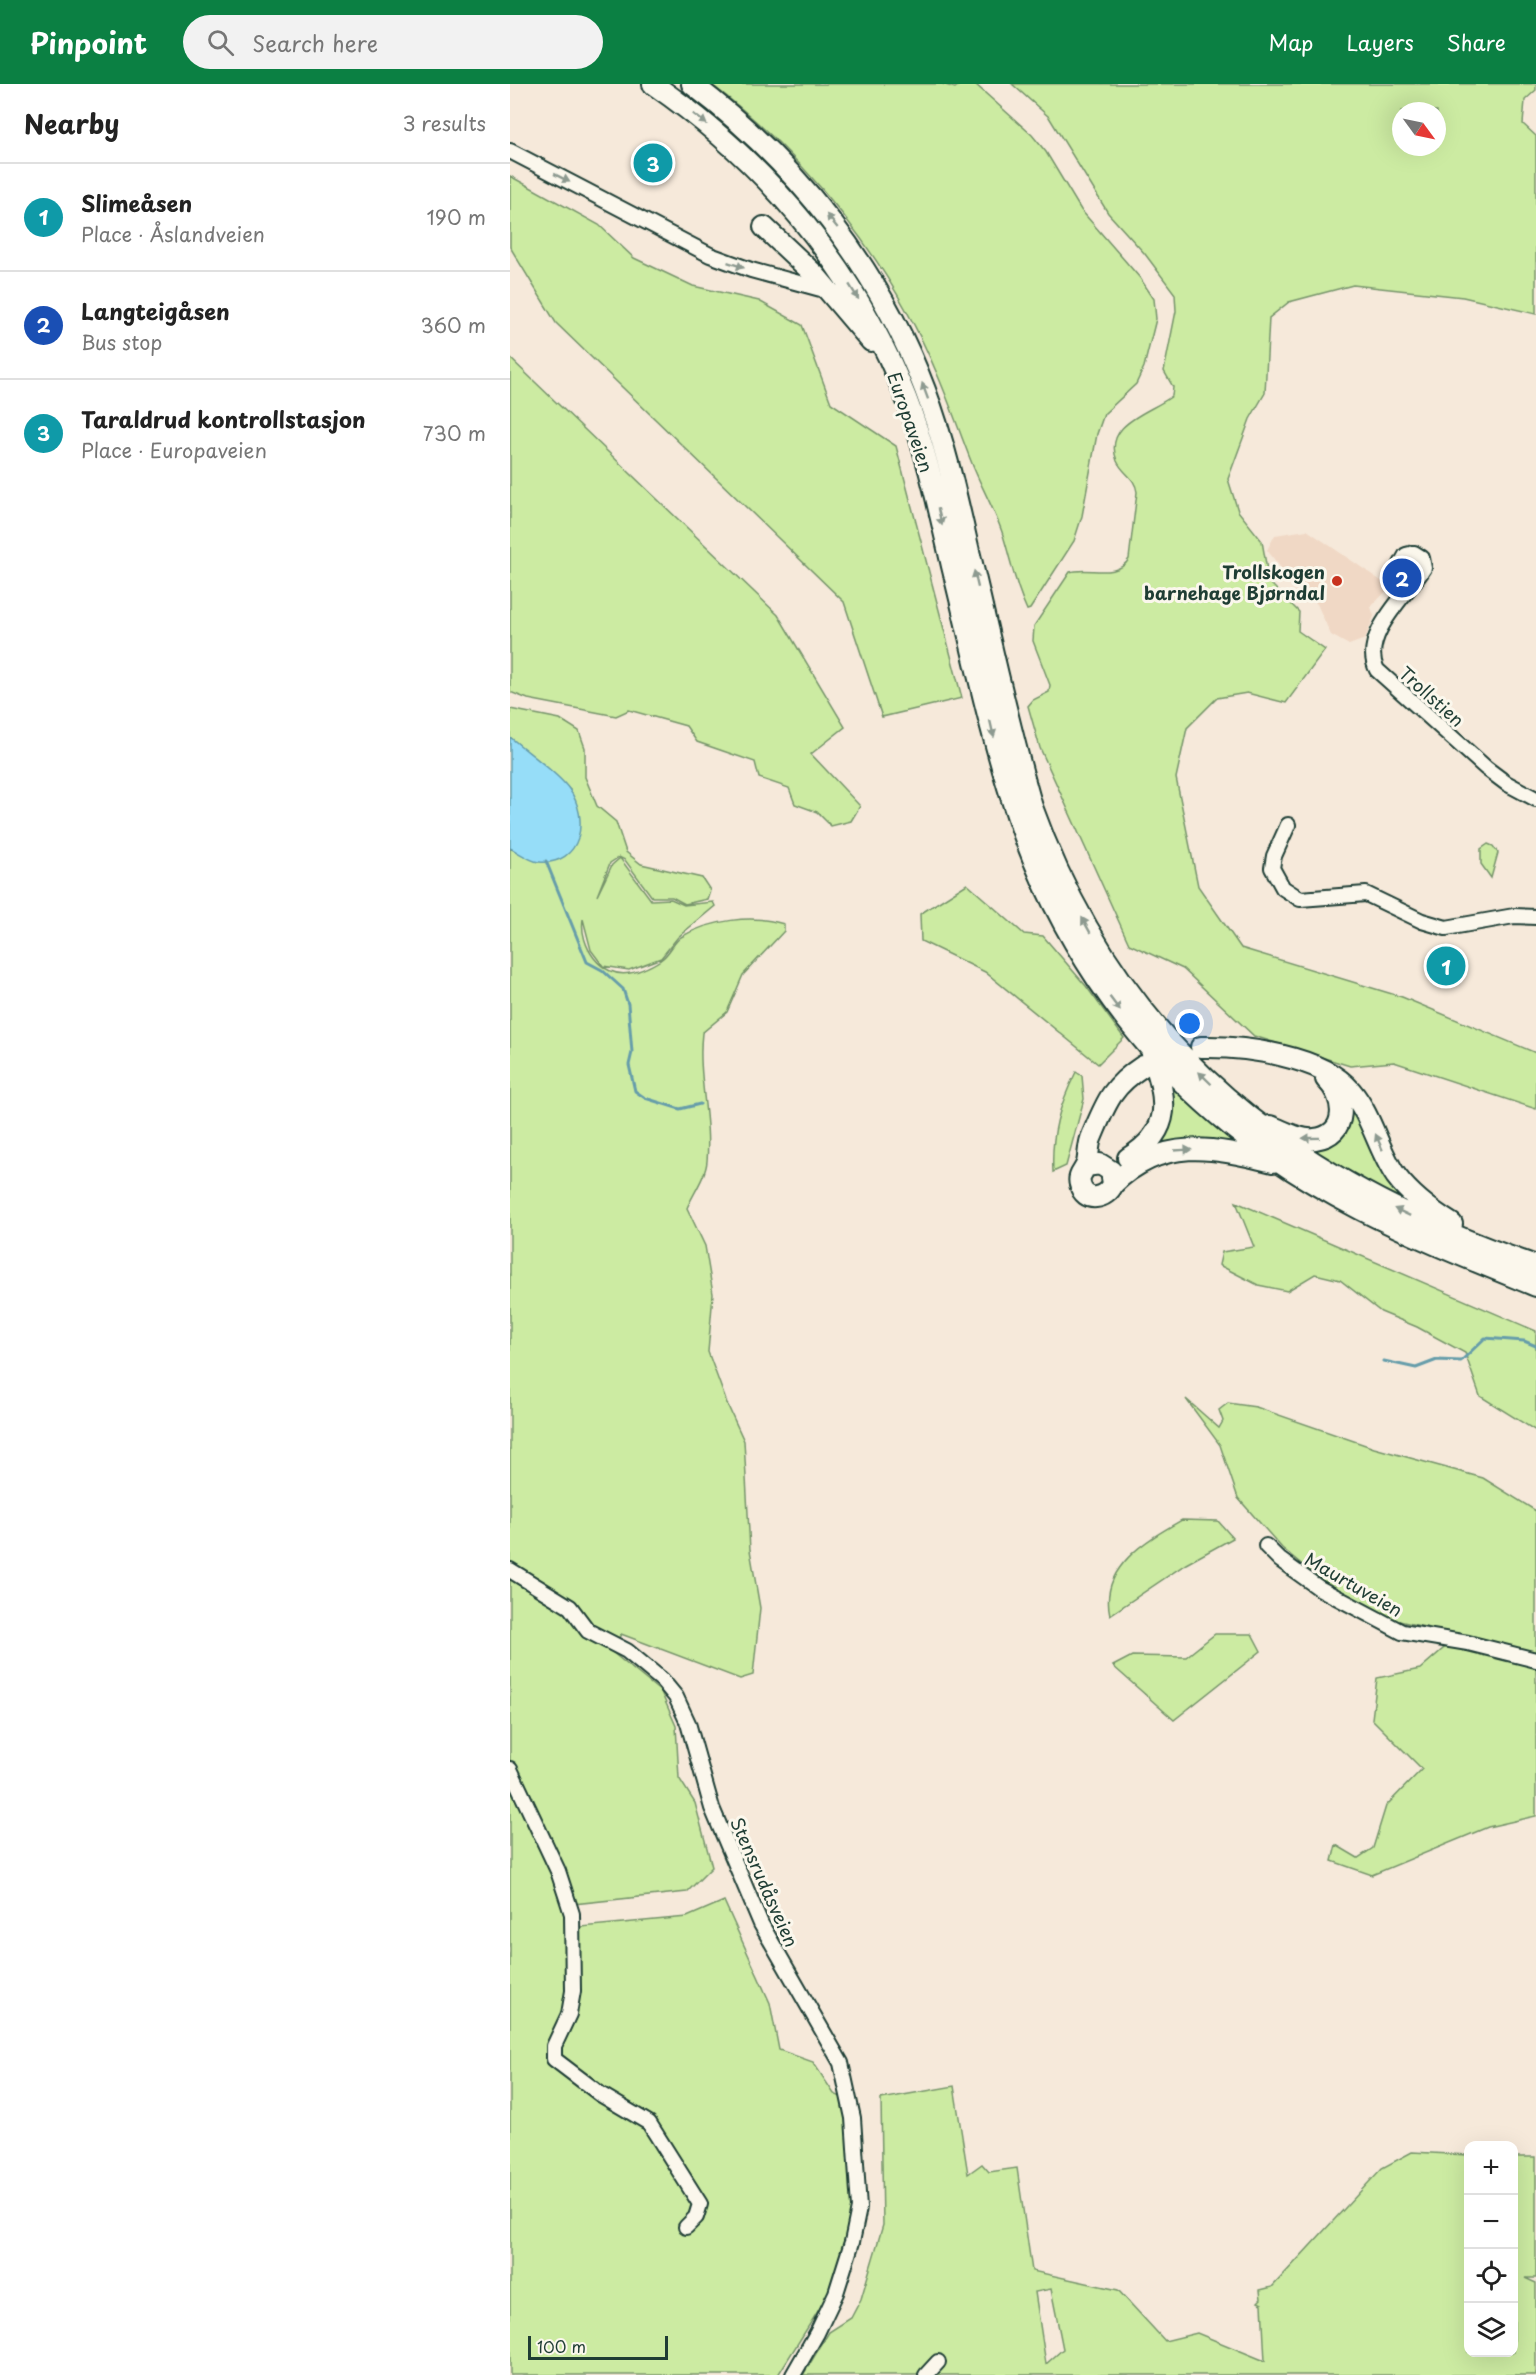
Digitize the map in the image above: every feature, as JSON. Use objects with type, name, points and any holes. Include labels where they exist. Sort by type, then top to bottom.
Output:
[{"type":"highway","name":"Europaveien","points":[[652,84],[728,141],[782,194],[823,246],[856,294],[893,368],[923,451],[997,749],[1026,842],[1056,909],[1085,960],[1149,1046]]},
{"type":"highway","name":"Europaveien","points":[[692,84],[767,147],[820,206],[864,267],[899,329],[926,391],[945,453],[1032,807],[1057,870],[1114,971],[1155,1026],[1192,1066],[1248,1117],[1292,1150],[1355,1189],[1408,1215],[1495,1251]]},
{"type":"highway","points":[[764,227],[830,291],[893,368]]},
{"type":"highway","points":[[1149,1046],[1216,1114],[1281,1164],[1322,1190],[1400,1231],[1536,1286]]},
{"type":"highway","points":[[1102,1171],[1140,1151],[1161,1125],[1164,1097],[1149,1046]]},
{"type":"highway","points":[[1201,1047],[1251,1051],[1293,1059],[1331,1073],[1351,1091],[1396,1176],[1412,1194],[1434,1212],[1495,1251],[1536,1266]]},
{"type":"highway","points":[[1102,1171],[1091,1136],[1097,1128],[1112,1092],[1143,1066]]},
{"type":"highway","points":[[1248,1117],[1304,1138],[1318,1139],[1329,1134],[1341,1118],[1341,1100],[1334,1087],[1314,1067]]},
{"type":"highway","points":[[1102,1171],[1174,1150],[1219,1149],[1281,1164]]},
{"type":"street","points":[[510,151],[710,255],[751,270],[830,291]]},
{"type":"street","name":"Trollstien","points":[[1406,591],[1373,643],[1372,657],[1377,670],[1486,768],[1536,799]]},
{"type":"street","points":[[1288,825],[1274,856],[1272,868],[1282,888],[1300,899],[1366,894],[1422,921],[1446,928],[1514,916],[1536,917]]},
{"type":"street","name":"Maurtuveien","points":[[1266,1546],[1280,1560],[1318,1588],[1402,1632],[1468,1643],[1536,1660]]},
{"type":"street","name":"Stensrudåsveien","points":[[510,1570],[562,1601],[588,1631],[627,1651],[662,1680],[676,1697],[688,1723],[712,1808],[761,1924],[841,2063],[854,2118],[859,2208],[842,2277],[818,2333],[793,2375]]},
{"type":"street","points":[[510,1769],[558,1871],[572,1914],[573,1991],[569,2014],[554,2046],[554,2059],[580,2081],[640,2116],[653,2128],[700,2204],[696,2217],[686,2227]]},
{"type":"street","points":[[926,2375],[938,2362]]},
{"type":"shaded area","name":"Trollskogen barnehage Bjørndal","points":[[1307,530],[1390,587],[1371,607],[1374,616],[1365,639],[1349,645],[1331,635],[1317,604],[1284,572],[1267,550],[1275,535]]},
{"type":"green space","points":[[711,84],[942,84],[955,88],[961,84],[975,84],[1032,135],[1046,152],[1081,210],[1140,278],[1154,299],[1156,319],[1144,367],[1136,384],[1104,414],[1097,434],[1082,516],[1074,541],[1030,609],[1027,610],[1023,600],[999,523],[975,470],[938,376],[896,292],[871,253],[813,179],[747,113]]},
{"type":"green space","points":[[1012,84],[1536,84],[1536,90],[1525,100],[1523,124],[1536,136],[1536,314],[1463,297],[1353,285],[1289,302],[1269,318],[1265,393],[1250,419],[1228,479],[1238,511],[1262,541],[1269,582],[1299,612],[1298,631],[1325,650],[1286,703],[1247,693],[1217,698],[1187,728],[1176,778],[1198,886],[1241,948],[1402,997],[1536,1053],[1536,1109],[1394,1062],[1350,1066],[1254,1036],[1183,969],[1129,944],[1040,748],[1028,706],[1033,700],[1049,692],[1050,685],[1033,641],[1034,626],[1070,572],[1110,571],[1124,565],[1129,559],[1137,492],[1134,483],[1117,461],[1114,448],[1116,437],[1131,420],[1172,396],[1173,387],[1164,371],[1176,311],[1175,294],[1145,254],[1108,213],[1049,117]]},
{"type":"green space","points":[[510,176],[599,225],[634,258],[693,286],[759,301],[802,325],[831,403],[896,446],[962,698],[882,717],[844,602],[556,323],[510,247]]},
{"type":"green space","points":[[510,358],[778,615],[845,727],[811,754],[860,806],[851,821],[831,826],[817,812],[795,804],[789,788],[759,778],[755,762],[697,742],[686,726],[629,710],[616,716],[528,699],[510,692]]},
{"type":"green space","points":[[510,709],[560,719],[579,731],[585,748],[585,777],[597,806],[616,822],[626,852],[641,864],[702,878],[710,890],[707,899],[685,904],[672,897],[652,897],[625,860],[619,857],[610,863],[597,896],[612,865],[620,858],[651,900],[671,899],[684,905],[713,902],[715,906],[678,937],[661,958],[629,970],[603,966],[591,950],[583,919],[588,949],[601,965],[610,971],[619,973],[638,971],[663,958],[681,937],[705,926],[731,920],[758,919],[784,924],[784,931],[743,975],[727,1012],[702,1033],[701,1065],[708,1145],[707,1161],[702,1179],[687,1208],[705,1246],[713,1294],[708,1352],[744,1441],[750,1550],[760,1608],[753,1675],[740,1679],[621,1634],[612,1652],[661,1692],[676,1726],[679,1778],[695,1803],[712,1867],[687,1892],[564,1905],[570,1928],[687,1917],[724,1901],[770,2003],[779,2050],[813,2062],[834,2094],[850,2101],[847,2137],[855,2203],[850,2245],[825,2300],[778,2375],[510,2375],[510,848],[538,862],[570,790],[510,737]]},
{"type":"green space","points":[[1488,844],[1493,846],[1498,853],[1491,878],[1481,864],[1481,849]]},
{"type":"green space","points":[[967,884],[1024,934],[1043,936],[1086,986],[1124,1038],[1098,1064],[985,972],[921,941],[920,914]]},
{"type":"green space","points":[[1076,1072],[1082,1076],[1084,1099],[1066,1166],[1053,1172],[1053,1145],[1057,1121]]},
{"type":"green space","points":[[1164,1079],[1240,1146],[1158,1144]]},
{"type":"green space","points":[[1344,1095],[1428,1212],[1382,1192],[1308,1149],[1318,1143]]},
{"type":"green space","points":[[1236,1202],[1536,1331],[1536,1431],[1480,1396],[1465,1353],[1417,1327],[1381,1312],[1340,1280],[1315,1274],[1287,1291],[1258,1285],[1219,1265],[1222,1252],[1254,1247]]},
{"type":"green space","points":[[1186,1399],[1219,1428],[1223,1421],[1219,1410],[1228,1403],[1256,1407],[1374,1448],[1483,1478],[1536,1511],[1536,1816],[1488,1827],[1372,1875],[1332,1861],[1336,1845],[1358,1858],[1373,1848],[1386,1806],[1422,1769],[1372,1719],[1377,1678],[1420,1669],[1444,1648],[1433,1629],[1395,1620],[1322,1581],[1282,1548],[1238,1498],[1220,1445]]},
{"type":"green space","points":[[1182,1520],[1218,1521],[1233,1538],[1186,1564],[1110,1615],[1108,1598],[1119,1569],[1141,1546]]},
{"type":"green space","points":[[1215,1634],[1252,1634],[1261,1651],[1174,1720],[1113,1666],[1132,1656],[1186,1657]]},
{"type":"green space","points":[[954,2086],[968,2174],[982,2164],[989,2172],[1017,2168],[1032,2271],[1118,2290],[1165,2341],[1197,2333],[1265,2361],[1262,2304],[1258,2302],[1261,2299],[1260,2290],[1272,2287],[1382,2168],[1412,2152],[1464,2155],[1464,2357],[1518,2357],[1518,2157],[1536,2157],[1536,2278],[1525,2278],[1536,2283],[1536,2375],[803,2375],[829,2332],[851,2318],[861,2299],[883,2225],[881,2099]],"holes":[[[1051,2289],[1063,2349],[1046,2364],[1035,2292]]]},
{"type":"water","points":[[510,737],[557,776],[576,801],[580,826],[578,838],[573,848],[565,856],[553,861],[535,861],[510,848]]},
{"type":"waterway","points":[[546,861],[587,962],[602,970],[623,989],[628,1004],[632,1052],[629,1065],[635,1091],[645,1098],[680,1109],[700,1104]]},
{"type":"waterway","points":[[1384,1361],[1416,1368],[1437,1360],[1461,1361],[1485,1338],[1524,1341],[1536,1346]]},
{"type":"place","name":"Taraldrud kontrollstasjon","points":[[653,163]]},
{"type":"place","name":"Langteigåsen","points":[[1402,578]]},
{"type":"place","name":"Trollskogen barnehage Bjørndal","points":[[1337,581]]},
{"type":"place","name":"Slimeåsen","points":[[1446,966]]}]
